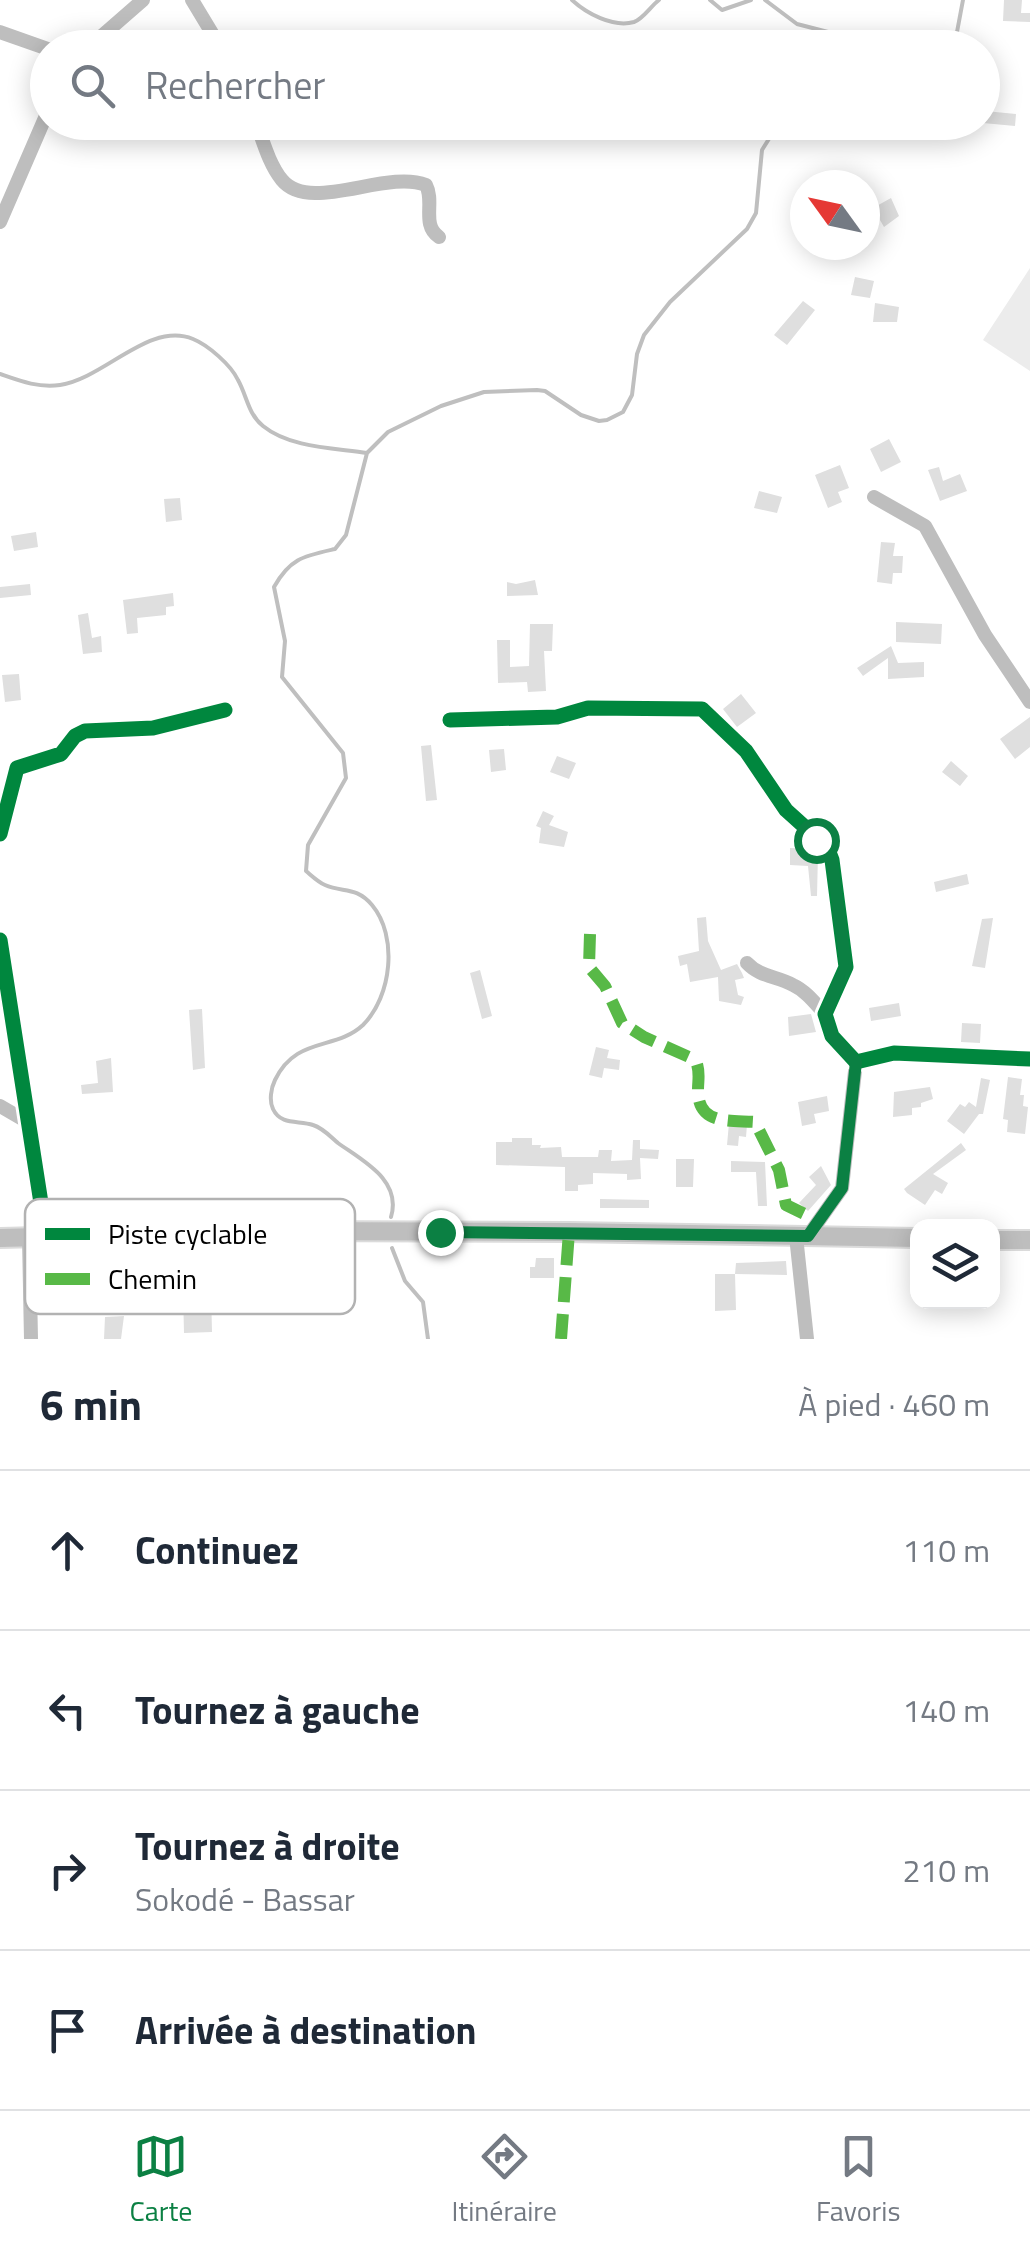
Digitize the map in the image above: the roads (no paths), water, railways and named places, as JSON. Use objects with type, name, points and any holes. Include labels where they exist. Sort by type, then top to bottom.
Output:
[{"type":"main road","points":[[355,1234],[569,1232],[910,1238]]},
{"type":"main road","points":[[0,1238],[25,1237]]},
{"type":"main road","points":[[1000,1240],[1030,1240]]},
{"type":"street","points":[[109,30],[143,0]]},
{"type":"street","points":[[192,0],[210,30]]},
{"type":"street","points":[[0,32],[30,43]]},
{"type":"street","points":[[0,222],[6,182],[30,140]]},
{"type":"street","points":[[264,140],[283,181],[300,192],[331,192],[395,179],[426,184],[430,191],[429,225],[439,238]]},
{"type":"street","points":[[874,497],[925,526],[986,635],[1030,702]]},
{"type":"street","points":[[450,720],[557,716],[588,708],[702,709],[746,751],[786,810],[827,847],[846,967],[825,1014]]},
{"type":"street","points":[[0,834],[17,768],[61,754],[75,736],[84,732],[153,728],[224,710]]},
{"type":"street","points":[[0,940],[31,1124],[36,1199]]},
{"type":"street","points":[[747,962],[754,970],[791,984],[809,996],[825,1014],[832,1036],[856,1062],[842,1188],[802,1236],[806,1339]]},
{"type":"street","points":[[856,1062],[894,1053],[1030,1060]]},
{"type":"street","points":[[0,1106],[31,1124]]},
{"type":"street","points":[[31,1339],[33,1314]]},
{"type":"waterway","points":[[572,0],[600,18],[617,23],[637,20],[659,0]]},
{"type":"waterway","points":[[710,0],[722,10],[751,0]]},
{"type":"waterway","points":[[765,0],[797,24],[820,30]]},
{"type":"waterway","points":[[957,30],[963,0]]},
{"type":"waterway","points":[[391,1217],[391,1192],[378,1173],[320,1128],[281,1118],[271,1102],[275,1080],[294,1056],[363,1025],[380,998],[388,966],[386,933],[372,905],[355,892],[317,881],[306,871],[308,845],[346,778],[343,753],[282,677],[285,641],[274,587],[292,564],[335,549],[346,535],[367,453],[388,432],[441,406],[484,392],[545,391],[581,415],[599,421],[623,412],[632,395],[637,354],[644,335],[670,302],[747,229],[756,213],[762,150],[768,140]]},
{"type":"waterway","points":[[0,374],[37,385],[60,385],[160,338],[193,339],[230,368],[263,426],[286,439],[367,453]]},
{"type":"waterway","points":[[392,1248],[405,1281],[423,1302],[428,1339]]}]
